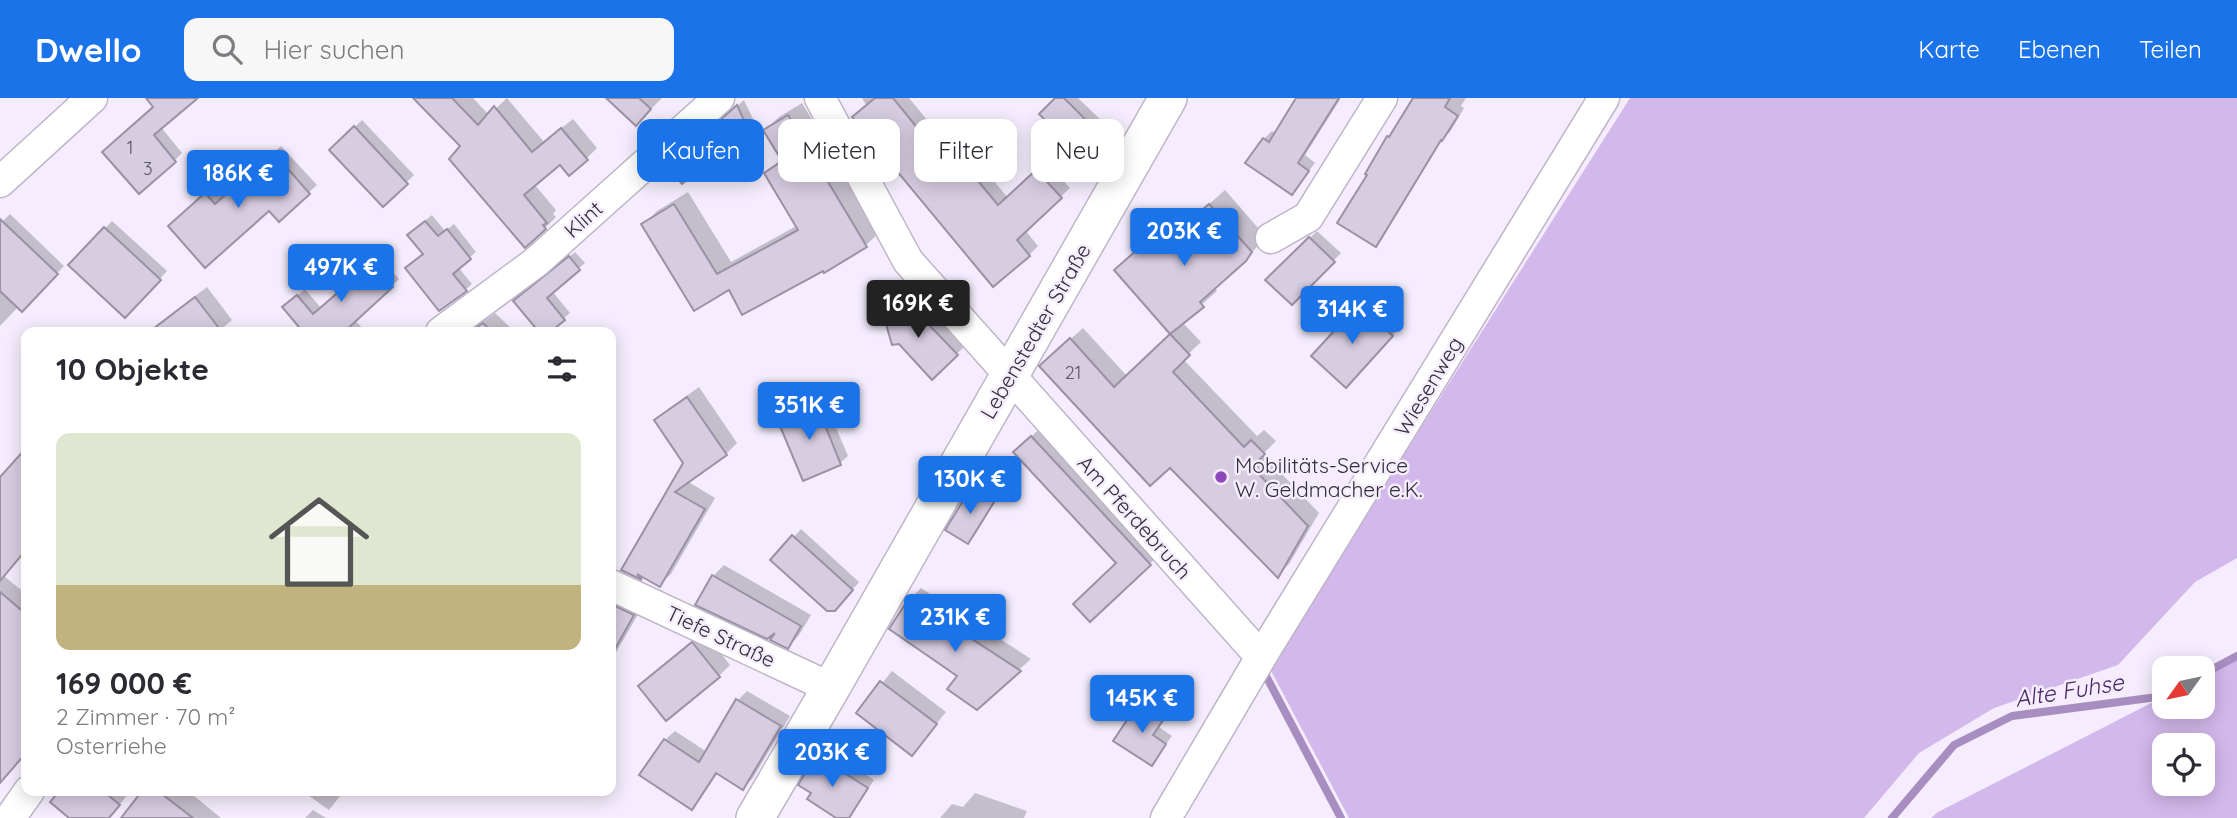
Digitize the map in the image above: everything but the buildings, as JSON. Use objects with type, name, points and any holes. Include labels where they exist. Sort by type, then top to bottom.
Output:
[{"type":"street","points":[[0,182],[92,98]]},
{"type":"street","name":"Klint","points":[[448,327],[536,262],[719,98]]},
{"type":"street","name":"Am Pferdebruch","points":[[820,98],[908,261],[1261,657]]},
{"type":"street","name":"Lebenstedter Straße","points":[[755,818],[1168,98]]},
{"type":"street","points":[[1271,238],[1308,218],[1382,98]]},
{"type":"street","name":"Wiesenweg","points":[[1166,818],[1261,657],[1604,98]]},
{"type":"street","name":"Tiefe Straße","points":[[616,586],[831,688]]},
{"type":"street","points":[[10,818],[25,796]]},
{"type":"shaded area","points":[[1630,98],[2237,98],[2237,558],[2195,582],[2118,665],[1994,708],[1919,753],[1864,818],[1349,818],[1269,667]]},
{"type":"shaded area","points":[[2237,660],[2237,818],[1931,818],[2152,703],[2152,719],[2216,719],[2216,670]]},
{"type":"waterway","name":"Alte Fuhse","points":[[2216,667],[2237,656]]},
{"type":"waterway","points":[[1265,674],[1341,818]]},
{"type":"waterway","name":"Alte Fuhse","points":[[1892,818],[1954,745],[2012,716],[2152,698]]},
{"type":"place","name":"Mobilitäts-Service W. Geldmacher e.K.","points":[[1221,477]]}]
